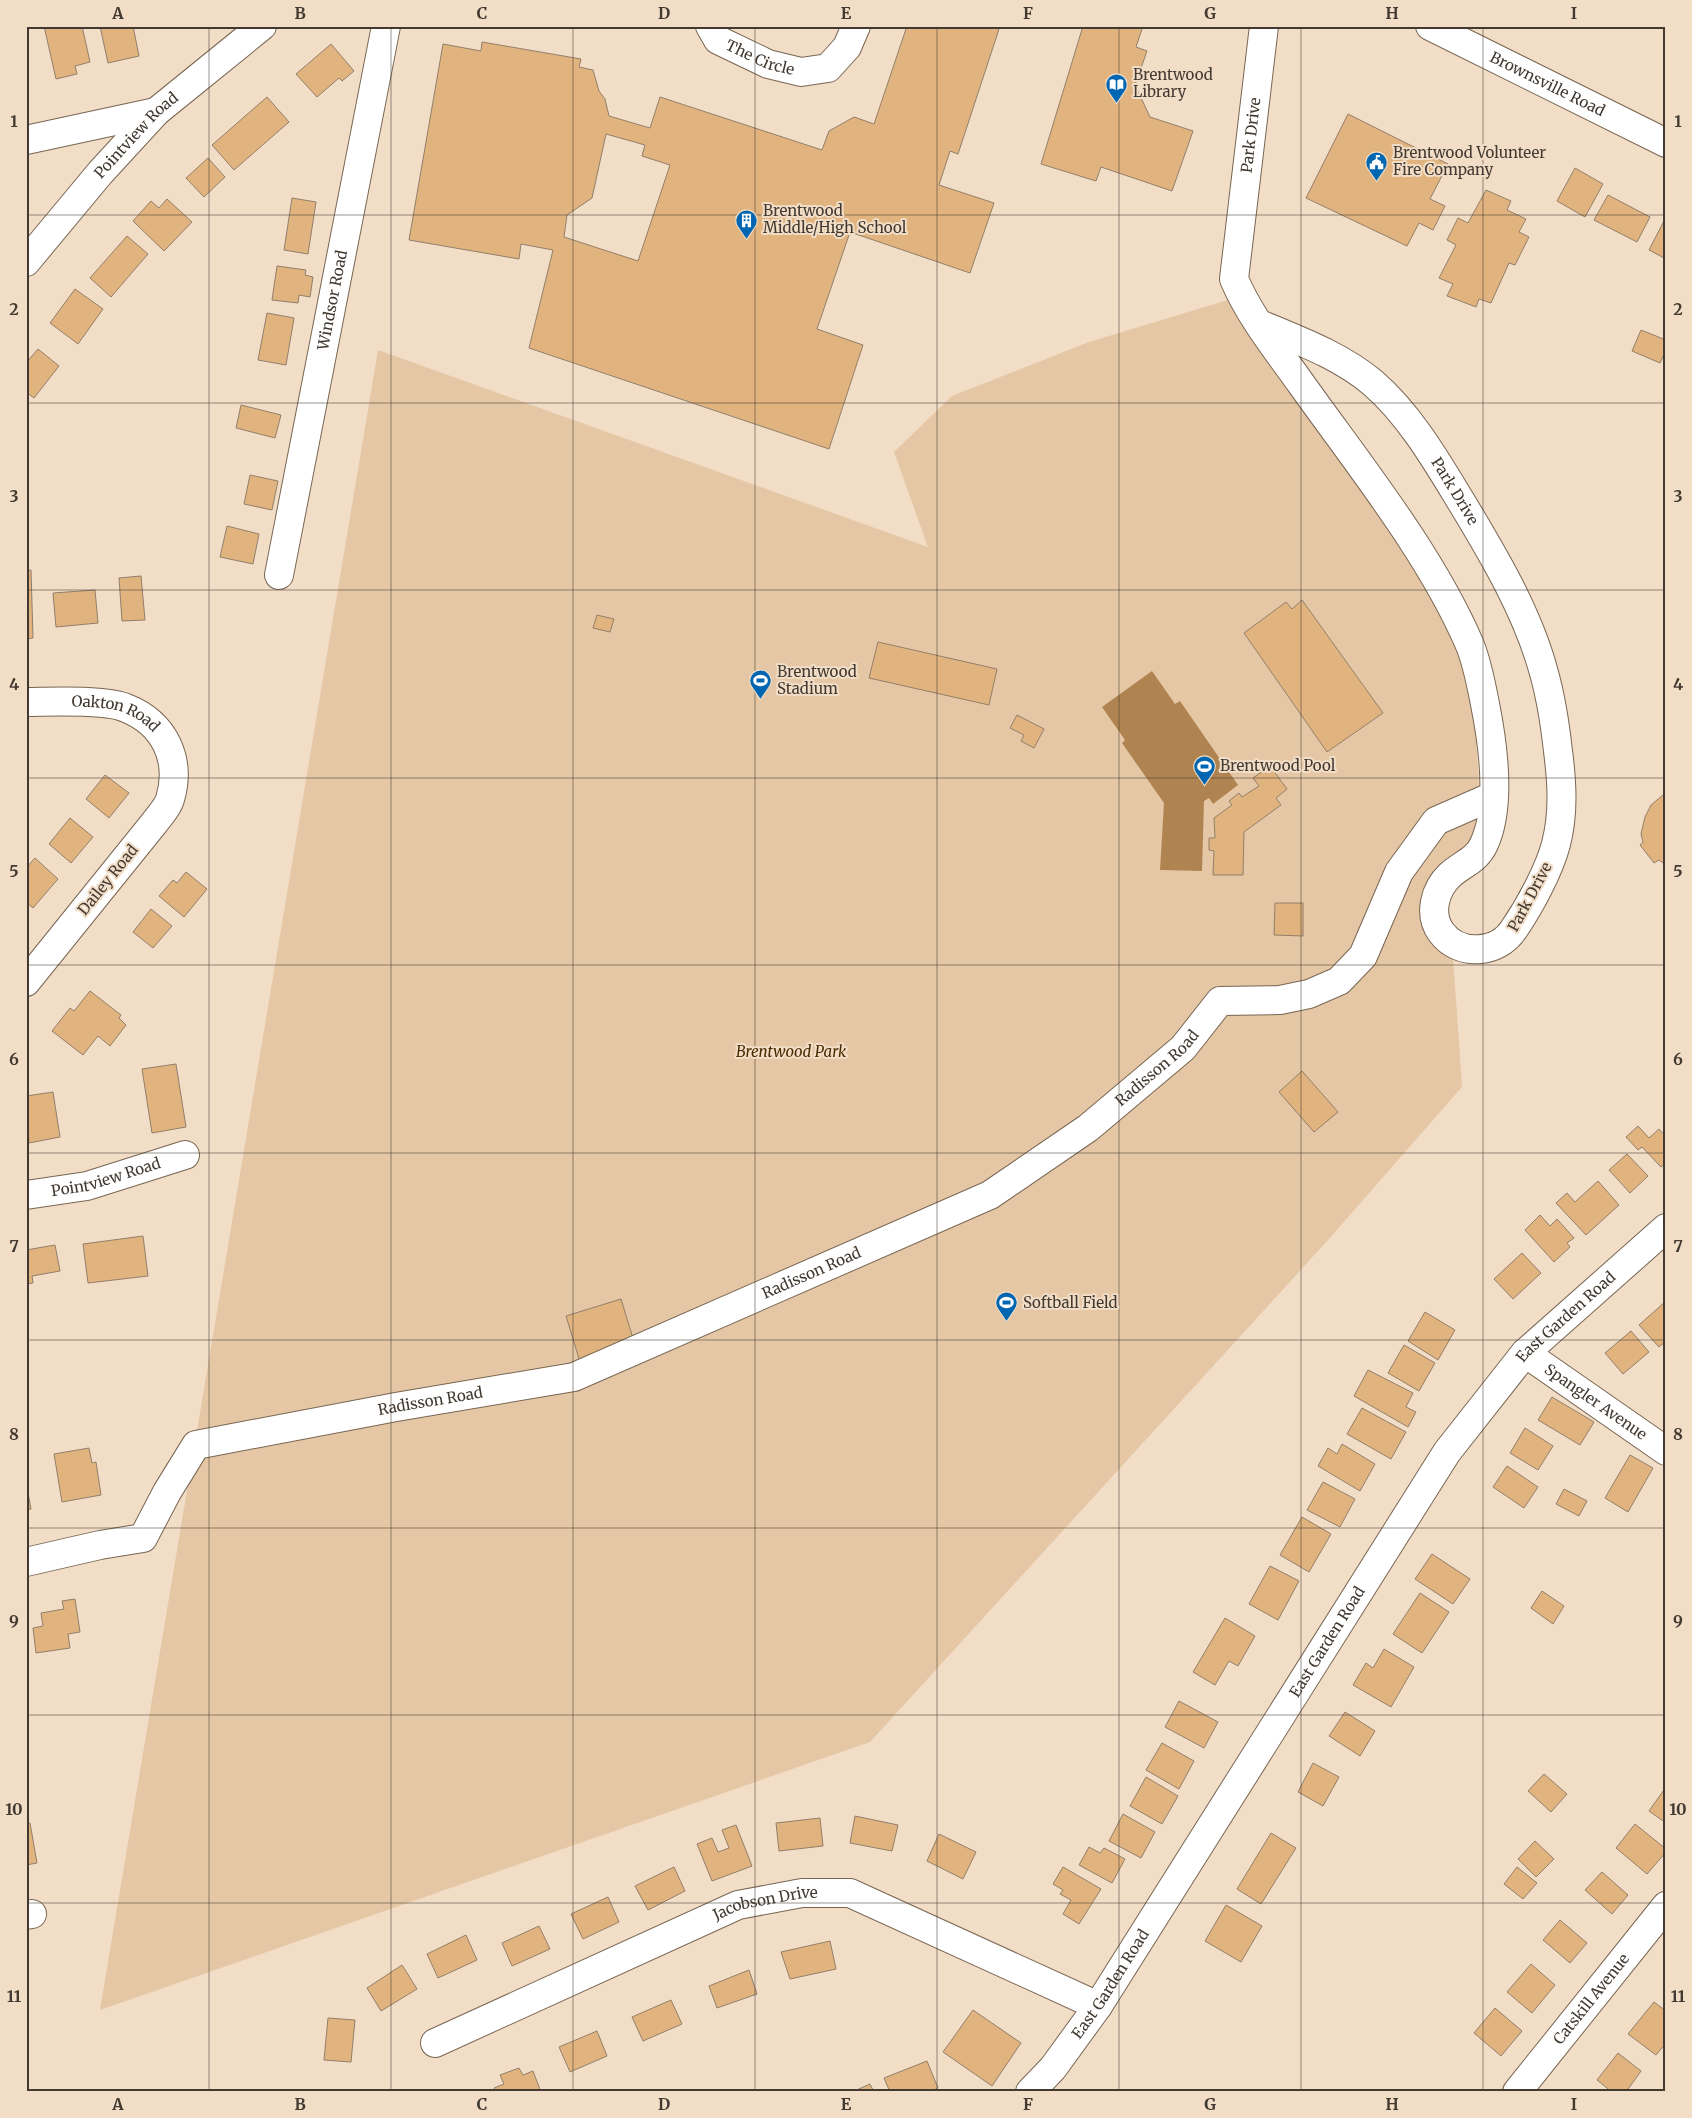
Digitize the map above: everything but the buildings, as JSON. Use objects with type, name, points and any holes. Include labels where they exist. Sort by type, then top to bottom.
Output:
[{"type":"street","name":"Pointview Road","points":[[26,262],[100,173],[156,112],[262,26]]},
{"type":"street","name":"Windsor Road","points":[[279,575],[386,26]]},
{"type":"street","name":"The Circle","points":[[710,26],[718,40],[745,54],[768,64],[801,72],[828,68],[848,47],[856,26]]},
{"type":"street","name":"Park Drive","points":[[1262,325],[1315,347],[1348,365],[1373,383],[1397,406],[1442,469],[1486,542],[1522,614],[1544,670],[1554,717],[1562,784],[1560,818],[1555,846],[1546,869],[1516,927],[1506,940],[1487,949],[1471,950],[1452,943],[1439,930],[1434,912],[1437,893],[1450,875],[1470,862],[1483,847],[1492,818],[1494,762],[1486,713],[1470,646],[1438,581],[1373,484],[1241,296],[1234,279],[1264,26]]},
{"type":"street","name":"Brownsville Road","points":[[1430,26],[1666,143]]},
{"type":"street","points":[[26,140],[156,112]]},
{"type":"street","name":"Oakton Road","points":[[26,702],[88,703],[125,707],[146,720],[163,735],[174,771]]},
{"type":"street","name":"Dailey Road","points":[[26,982],[156,822],[170,800],[174,771]]},
{"type":"street","name":"Radisson Road","points":[[26,1562],[100,1545],[143,1538],[167,1492],[196,1445],[396,1407],[574,1377],[990,1195],[1103,1116],[1183,1048],[1220,1001],[1280,1000],[1309,994],[1339,981],[1363,956],[1399,872],[1436,821],[1493,796]]},
{"type":"street","name":"Pointview Road","points":[[26,1194],[87,1186],[185,1155]]},
{"type":"street","name":"East Garden Road","points":[[1030,2092],[1053,2068],[1098,2006],[1448,1452],[1525,1353],[1666,1228]]},
{"type":"street","name":"Spangler Avenue","points":[[1525,1353],[1666,1451]]},
{"type":"street","name":"Jacobson Drive","points":[[435,2043],[738,1904],[802,1893],[850,1893],[1098,2006]]},
{"type":"street","name":"Catskill Avenue","points":[[1518,2092],[1666,1906]]},
{"type":"green space","name":"Brentwood Park","points":[[1241,296],[1470,646],[1483,847],[1437,893],[1452,943],[1462,1087],[1329,1239],[870,1742],[100,2010],[378,350],[928,547],[894,452],[952,396],[1089,342]]},
{"type":"shaded area","name":"Brentwood Pool","points":[[1152,671],[1175,704],[1180,701],[1238,785],[1213,804],[1209,798],[1204,801],[1202,871],[1160,870],[1164,803],[1122,743],[1125,740],[1102,707]]},
{"type":"place","name":"Brentwood Library","points":[[1117,103]]},
{"type":"place","name":"Brentwood Volunteer Fire Company","points":[[1377,181]]},
{"type":"place","name":"Brentwood Middle/High School","points":[[747,239]]},
{"type":"place","name":"Brentwood Stadium","points":[[761,700]]},
{"type":"place","name":"Brentwood Pool","points":[[1204,785]]},
{"type":"place","name":"Softball Field","points":[[1007,1322]]}]
